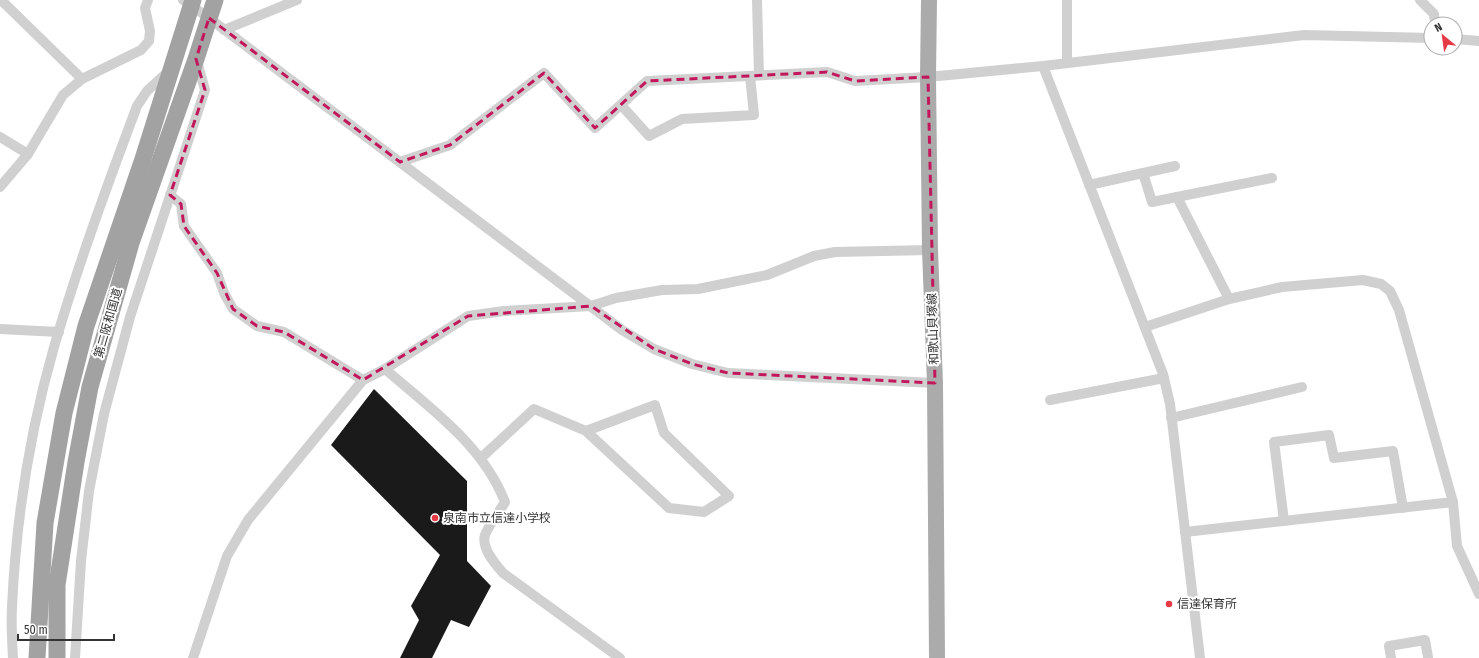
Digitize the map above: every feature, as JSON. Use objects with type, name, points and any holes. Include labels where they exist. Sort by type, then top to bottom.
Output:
[{"type":"highway","name":"第二阪和国道","points":[[57,658],[57,585],[76,462],[90,387],[131,243],[196,59],[215,0]]},
{"type":"highway","name":"第二阪和国道","points":[[37,658],[38,614],[45,523],[64,413],[86,326],[142,159],[170,70],[189,2]]},
{"type":"main road","name":"和歌山貝塚線","points":[[929,0],[928,77],[930,250],[934,383],[937,658]]},
{"type":"street","points":[[1,0],[82,79]]},
{"type":"street","points":[[0,187],[28,154],[63,95],[82,79],[141,50],[148,41],[150,31],[145,8],[148,0]]},
{"type":"street","points":[[224,30],[297,0]]},
{"type":"street","points":[[621,104],[649,136],[682,119],[754,115],[757,0]]},
{"type":"street","points":[[1067,0],[1067,64]]},
{"type":"street","points":[[1420,0],[1434,16]]},
{"type":"street","points":[[189,2],[622,330],[654,349],[692,364],[728,373],[934,383]]},
{"type":"street","points":[[400,162],[450,145],[544,73],[595,128],[647,81],[827,72],[855,81],[928,77],[1067,64],[1304,36],[1423,38]]},
{"type":"street","points":[[1463,40],[1479,41]]},
{"type":"street","points":[[75,658],[81,561],[89,491],[104,414],[130,317],[205,90],[196,59]]},
{"type":"street","points":[[1043,66],[1164,378],[1171,418],[1200,658]]},
{"type":"street","points":[[13,658],[12,608],[19,520],[34,431],[59,332],[95,218],[137,106],[147,90],[170,70]]},
{"type":"street","points":[[0,137],[28,154]]},
{"type":"street","points":[[1089,185],[1175,166]]},
{"type":"street","points":[[1143,173],[1152,202],[1272,178]]},
{"type":"street","points":[[170,195],[180,204],[184,226],[217,273],[224,293],[233,309],[257,326],[284,332],[362,380]]},
{"type":"street","points":[[1177,197],[1229,299]]},
{"type":"street","points":[[194,658],[227,556],[248,520],[362,380],[385,369],[468,316],[504,311],[591,306],[616,298],[662,290],[698,289],[774,272],[814,256],[835,252],[930,250]]},
{"type":"street","points":[[1145,327],[1229,299],[1282,287],[1363,280],[1381,284],[1390,291],[1399,310],[1453,502],[1457,546],[1479,594]]},
{"type":"street","points":[[0,329],[59,332]]},
{"type":"street","points":[[385,369],[451,426],[481,458],[500,489],[505,502],[485,535],[485,545],[491,559],[503,573],[620,658]]},
{"type":"street","points":[[1050,400],[1164,378]]},
{"type":"street","points":[[1171,418],[1302,387]]},
{"type":"street","points":[[481,458],[534,409],[586,430],[669,508],[704,512],[730,496],[664,433],[655,405],[586,430]]},
{"type":"street","points":[[1284,521],[1274,442],[1329,435],[1334,458],[1392,451],[1403,508]]},
{"type":"street","points":[[1185,532],[1453,502]]},
{"type":"street","points":[[1391,658],[1389,646],[1424,640],[1428,657]]},
{"type":"highlighted area","points":[[209,18],[400,162],[450,145],[544,73],[595,128],[647,81],[827,72],[855,81],[928,77],[935,383],[728,373],[692,364],[654,349],[591,306],[468,316],[363,380],[284,332],[257,326],[233,309],[217,273],[184,226],[181,204],[170,195],[205,90],[196,59]]},
{"type":"building","name":"泉南市立信達小学校","points":[[374,389],[467,481],[467,561],[491,586],[469,627],[451,620],[432,658],[400,658],[419,620],[411,606],[440,555],[331,445]]},
{"type":"place","name":"泉南市立信達小学校","points":[[435,518]]},
{"type":"place","name":"信達保育所","points":[[1169,604]]}]
